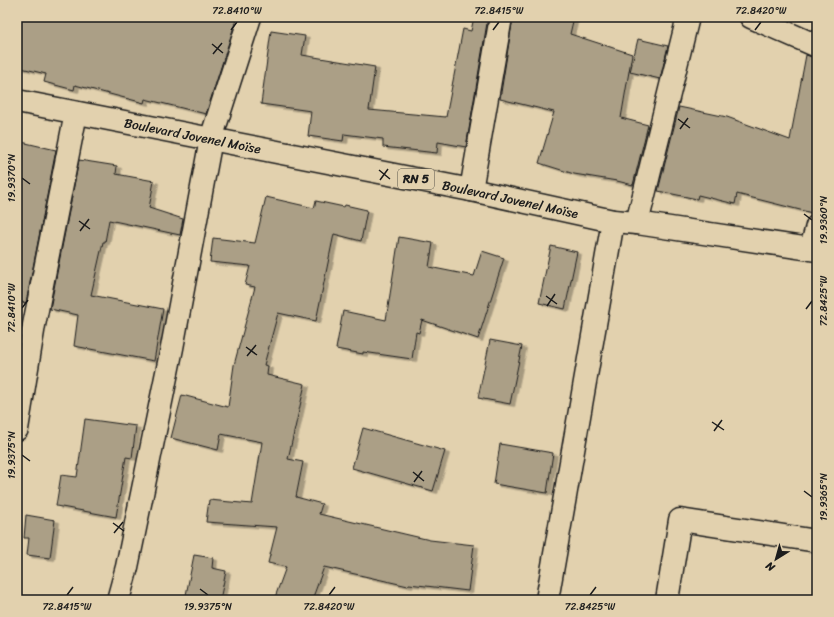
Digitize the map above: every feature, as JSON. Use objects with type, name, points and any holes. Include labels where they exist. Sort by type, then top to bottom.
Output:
[{"type":"street","points":[[118,600],[127,567],[164,387],[211,139],[250,17]]},
{"type":"street","points":[[471,190],[501,17]]},
{"type":"street","points":[[637,223],[688,17]]},
{"type":"street","points":[[751,17],[817,46]]},
{"type":"street","name":"Boulevard Jovenel Moïse","points":[[17,101],[471,190],[612,221],[637,223],[814,249]]},
{"type":"street","points":[[17,429],[25,324],[76,113]]},
{"type":"street","points":[[547,600],[612,221]]},
{"type":"street","points":[[814,249],[817,226]]},
{"type":"street","points":[[667,600],[680,520],[817,541]]},
{"type":"building","points":[[17,17],[237,17],[206,114],[145,99],[144,103],[75,85],[74,90],[44,82],[46,74],[17,67]]},
{"type":"building","points":[[474,17],[488,17],[466,147],[438,142],[437,153],[383,147],[383,139],[344,134],[343,141],[308,136],[311,111],[261,104],[271,31],[305,36],[302,55],[375,67],[369,110],[446,117],[463,29],[471,31]]},
{"type":"building","points":[[513,17],[574,17],[570,34],[632,54],[621,118],[648,125],[633,185],[574,174],[539,163],[554,112],[500,99]]},
{"type":"building","points":[[638,39],[668,46],[660,79],[630,72]]},
{"type":"building","points":[[806,55],[817,58],[817,193],[812,213],[737,194],[735,204],[698,195],[697,199],[658,191],[679,107],[727,117],[790,140]]},
{"type":"building","points":[[17,141],[56,150],[26,303],[17,301]]},
{"type":"building","points":[[79,160],[117,166],[116,174],[154,181],[149,208],[183,219],[180,235],[109,220],[105,242],[103,242],[91,295],[163,309],[154,361],[74,346],[78,315],[50,309]]},
{"type":"building","points":[[266,197],[314,208],[316,201],[367,210],[361,241],[334,234],[316,321],[278,313],[264,365],[268,366],[267,375],[305,384],[288,459],[303,462],[296,497],[322,504],[319,514],[430,540],[474,545],[468,591],[409,584],[408,586],[324,567],[312,600],[274,600],[286,567],[268,563],[277,527],[206,522],[209,500],[252,504],[262,442],[221,434],[218,450],[171,438],[182,395],[228,407],[234,365],[255,287],[245,285],[250,266],[210,262],[213,238],[255,243]]},
{"type":"building","points":[[399,237],[433,243],[429,267],[474,276],[482,251],[504,258],[478,339],[422,320],[419,333],[416,332],[412,359],[363,352],[363,354],[336,349],[343,311],[386,320]]},
{"type":"building","points":[[551,246],[577,252],[565,309],[539,303]]},
{"type":"building","points":[[490,340],[522,346],[510,404],[478,398]]},
{"type":"building","points":[[85,419],[136,426],[132,458],[126,457],[116,517],[56,506],[61,475],[77,477]]},
{"type":"building","points":[[363,428],[445,451],[433,491],[352,468]]},
{"type":"building","points":[[500,444],[553,453],[547,493],[494,484]]},
{"type":"building","points":[[26,515],[55,520],[50,558],[27,555],[29,538],[24,538]]},
{"type":"building","points":[[194,555],[213,558],[212,568],[226,571],[220,600],[185,600]]}]
